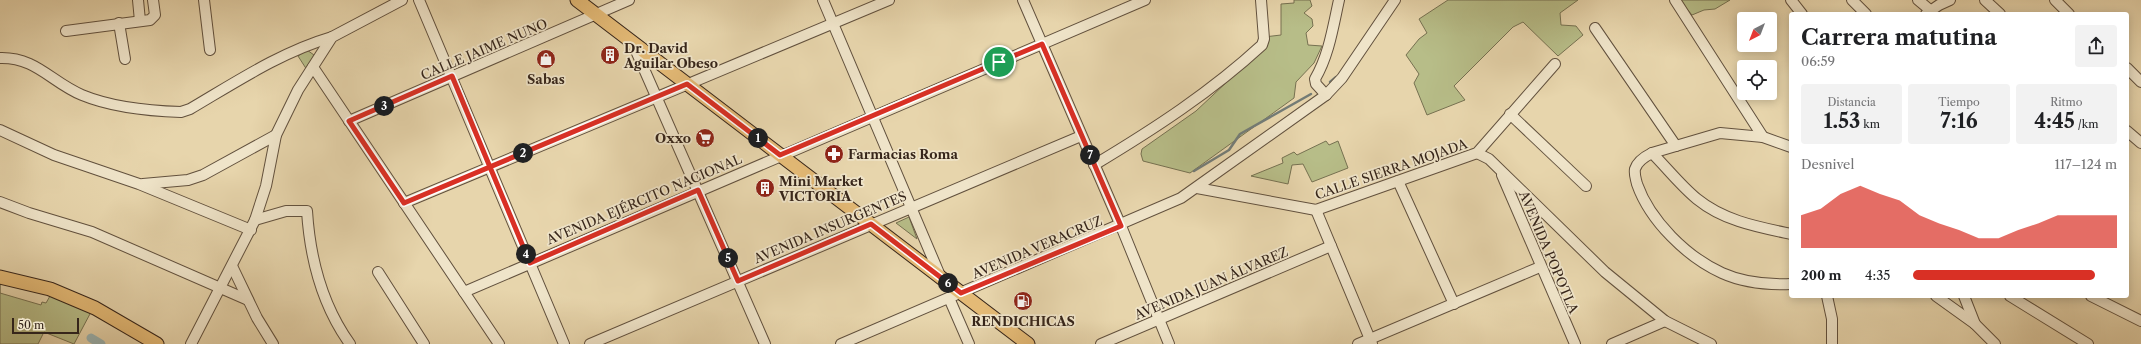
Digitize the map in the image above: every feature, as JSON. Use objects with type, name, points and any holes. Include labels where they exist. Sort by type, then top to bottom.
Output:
[{"type":"main road","points":[[577,0],[942,278],[955,295],[1028,344]]},
{"type":"main road","points":[[0,277],[50,289],[71,297],[114,317],[157,344]]},
{"type":"street","points":[[138,0],[140,21]]},
{"type":"street","points":[[66,30],[154,18],[153,0]]},
{"type":"street","points":[[204,0],[210,50]]},
{"type":"street","points":[[0,58],[26,61],[72,90],[102,102],[181,112],[190,109],[257,70],[308,45],[332,37],[402,0]]},
{"type":"street","points":[[419,0],[564,344]]},
{"type":"street","points":[[823,0],[942,278]]},
{"type":"street","points":[[404,203],[889,0]]},
{"type":"street","points":[[1023,0],[1121,226],[1169,344]]},
{"type":"street","name":"AVENIDA EJÉRCITO NACIONAL","points":[[464,292],[698,190],[1145,0]]},
{"type":"street","points":[[1094,165],[1154,129],[1191,104],[1262,45],[1264,33],[1261,0]]},
{"type":"street","points":[[1326,95],[1316,84],[1314,79],[1322,66],[1331,38],[1339,0]]},
{"type":"street","name":"AVENIDA VERACRUZ","points":[[841,344],[1121,226],[1181,198],[1326,95],[1342,78],[1395,0]]},
{"type":"street","points":[[1675,0],[1763,137]]},
{"type":"street","points":[[1791,0],[1800,12]]},
{"type":"street","points":[[1852,0],[1864,12]]},
{"type":"street","points":[[1918,0],[1928,12],[1950,0]]},
{"type":"street","points":[[1985,0],[1998,12]]},
{"type":"street","points":[[2055,0],[2068,12]]},
{"type":"street","name":"CALLE JAIME NUNO","points":[[349,121],[624,1]]},
{"type":"street","points":[[119,23],[125,59]]},
{"type":"street","points":[[1595,28],[1676,146]]},
{"type":"street","points":[[191,344],[255,220],[266,186],[276,135],[298,90],[332,37]]},
{"type":"street","points":[[633,42],[765,344]]},
{"type":"street","points":[[308,45],[315,49],[318,58]]},
{"type":"street","name":"CALLE SIERRA MOJADA","points":[[1197,188],[1316,210],[1477,153],[1555,64]]},
{"type":"street","points":[[313,67],[499,344]]},
{"type":"street","points":[[2129,70],[2141,82]]},
{"type":"street","points":[[1510,114],[1586,186]]},
{"type":"street","points":[[0,130],[54,155],[140,184],[250,230]]},
{"type":"street","points":[[1789,146],[1763,137],[1720,133],[1645,156],[1635,168],[1634,175],[1643,200],[1667,230],[1682,246],[1710,267],[1734,278],[1758,283],[1789,284]]},
{"type":"street","points":[[2129,133],[2141,143]]},
{"type":"street","points":[[140,184],[188,180],[203,175],[276,135]]},
{"type":"street","name":"AVENIDA INSURGENTES","points":[[590,344],[1081,136]]},
{"type":"street","points":[[1477,153],[1489,159],[1604,272],[1665,321],[1711,344]]},
{"type":"street","points":[[1652,153],[1697,199],[1716,211],[1747,225],[1789,234]]},
{"type":"street","name":"AVENIDA POPOTLA","points":[[1500,170],[1540,267],[1575,344]]},
{"type":"street","points":[[1398,181],[1454,304]]},
{"type":"street","points":[[0,202],[29,214],[92,232],[248,300]]},
{"type":"street","points":[[1316,210],[1371,342]]},
{"type":"street","points":[[255,220],[286,211],[307,211],[311,250],[316,274],[342,332],[350,344]]},
{"type":"street","name":"AVENIDA JUAN ÁLVAREZ","points":[[1101,344],[1331,246]]},
{"type":"street","points":[[232,266],[248,300],[273,344]]},
{"type":"street","points":[[1358,344],[1371,342],[1540,267]]},
{"type":"street","points":[[378,272],[424,344]]},
{"type":"street","points":[[955,295],[968,344]]},
{"type":"street","points":[[1828,298],[1831,309],[1832,344]]},
{"type":"street","points":[[1939,298],[1975,324],[1995,344]]},
{"type":"street","points":[[1965,298],[1975,324]]},
{"type":"street","points":[[2013,298],[2088,344]]},
{"type":"street","points":[[2095,298],[2141,321]]},
{"type":"street","points":[[1612,344],[1665,321]]},
{"type":"green space","points":[[1294,0],[1310,0],[1312,6],[1304,13],[1312,19],[1313,26],[1306,33],[1308,45],[1322,46],[1314,63],[1296,82],[1294,98],[1190,173],[1143,161],[1141,154],[1142,149],[1196,111],[1229,80],[1264,37],[1281,35],[1281,4],[1294,3]]},
{"type":"green space","points":[[1448,0],[1578,0],[1560,13],[1561,25],[1576,26],[1583,35],[1558,56],[1523,22],[1513,27],[1454,86],[1465,100],[1427,115],[1414,83],[1419,74],[1406,55],[1419,39],[1427,33],[1419,19]]},
{"type":"green space","points":[[1679,0],[1730,0],[1715,9],[1704,10],[1692,15]]},
{"type":"green space","points":[[307,50],[314,55],[307,70],[298,56]]},
{"type":"green space","points":[[1326,141],[1329,145],[1338,141],[1348,168],[1312,182],[1303,164],[1292,165],[1288,184],[1251,176],[1283,163],[1282,158],[1294,152],[1297,155]]},
{"type":"green space","points":[[909,217],[917,239],[896,223]]},
{"type":"green space","points":[[0,293],[41,305],[42,302],[46,303],[50,296],[91,312],[74,344],[44,332],[38,344],[0,344]]},
{"type":"waterway","points":[[1330,82],[1336,77]]},
{"type":"waterway","points":[[1194,171],[1229,150],[1240,134],[1311,94]]},
{"type":"waterway","points":[[91,338],[101,344]]},
{"type":"place","name":"Dr. David Aguilar Obeso","points":[[610,55]]},
{"type":"place","name":"Sabas","points":[[546,59]]},
{"type":"place","name":"Oxxo","points":[[705,138]]},
{"type":"place","name":"Farmacias Roma","points":[[834,154]]},
{"type":"place","name":"Mini Market VICTORIA","points":[[765,188]]},
{"type":"place","name":"RENDICHICAS","points":[[1023,301]]},
{"type":"route","points":[[999,62],[780,155],[687,84],[657,96],[490,167],[404,203],[349,121],[452,76],[490,167],[530,263],[698,190],[738,281],[871,224],[961,293],[1121,226],[1042,44],[999,62]]}]
